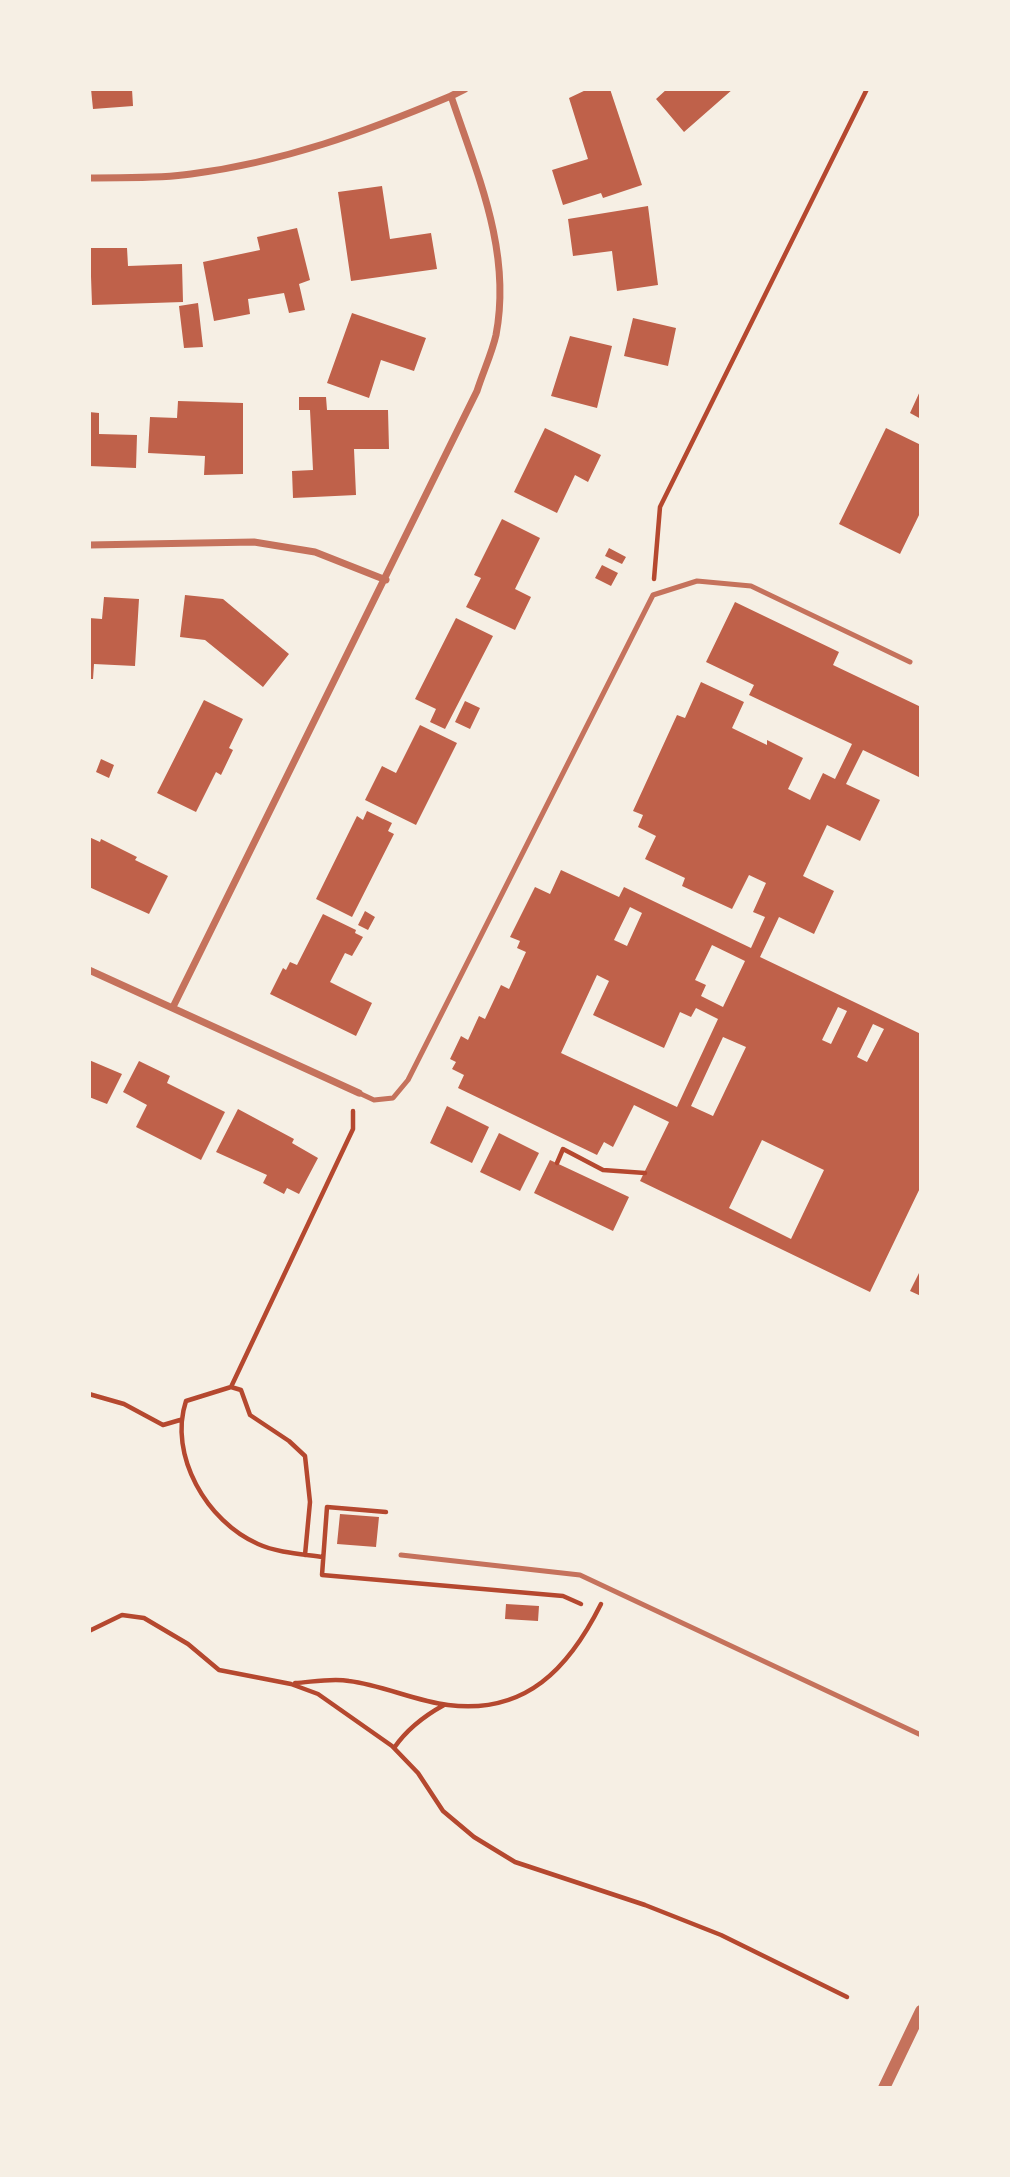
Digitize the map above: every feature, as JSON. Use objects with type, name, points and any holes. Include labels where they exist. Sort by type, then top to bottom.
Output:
[{"type":"street","points":[[89,178],[188,175],[261,163],[358,135],[465,89]]},
{"type":"street","points":[[173,1007],[477,391],[495,336],[501,294],[499,245],[451,96]]},
{"type":"street","points":[[89,545],[254,542],[315,552],[386,580]]},
{"type":"street","points":[[89,970],[359,1093]]},
{"type":"street","points":[[884,2088],[921,2011]]},
{"type":"lane","points":[[359,1093],[374,1100],[393,1098],[408,1080],[653,595],[697,581],[751,586],[910,662]]},
{"type":"lane","points":[[401,1555],[580,1574],[921,1735]]},
{"type":"path","points":[[653,595],[660,507],[867,89]]},
{"type":"path","points":[[231,1387],[353,1129],[351,1089]]},
{"type":"path","points":[[557,1163],[563,1149],[603,1170],[645,1173]]},
{"type":"path","points":[[305,1555],[310,1502],[305,1456],[289,1441],[250,1415],[240,1390],[231,1387],[186,1401],[180,1420],[180,1444],[191,1475],[209,1503],[235,1529],[258,1544],[305,1555],[323,1557]]},
{"type":"path","points":[[89,1394],[124,1404],[163,1425],[180,1420]]},
{"type":"path","points":[[291,1684],[347,1680],[444,1704],[487,1706],[546,1682],[580,1642],[609,1588]]},
{"type":"path","points":[[89,1631],[122,1615],[145,1618],[188,1644],[219,1670],[291,1684],[318,1695],[394,1748],[418,1773],[443,1811],[474,1837],[515,1862],[645,1905],[695,1925],[847,1997]]},
{"type":"path","points":[[394,1748],[402,1735],[444,1704]]},
{"type":"building","points":[[91,89],[132,89],[133,106],[93,109]]},
{"type":"building","points":[[588,89],[610,89],[642,185],[603,198],[601,193],[563,205],[552,170],[588,159],[569,98]]},
{"type":"building","points":[[667,89],[733,89],[684,132],[656,99]]},
{"type":"building","points":[[382,186],[390,239],[431,233],[437,269],[351,281],[338,192]]},
{"type":"building","points":[[648,206],[658,285],[617,291],[612,251],[573,256],[568,219]]},
{"type":"building","points":[[297,228],[310,280],[299,284],[305,310],[289,313],[284,293],[248,299],[250,314],[214,321],[203,262],[260,250],[257,237]]},
{"type":"building","points":[[90,248],[127,248],[128,266],[182,264],[183,302],[92,305]]},
{"type":"building","points":[[198,303],[203,347],[184,348],[179,306]]},
{"type":"building","points":[[352,313],[426,338],[414,371],[381,360],[369,398],[327,383]]},
{"type":"building","points":[[633,318],[676,328],[668,366],[624,356]]},
{"type":"building","points":[[570,336],[612,346],[597,408],[551,396]]},
{"type":"building","points":[[921,389],[921,419],[910,413]]},
{"type":"building","points":[[299,397],[326,397],[327,410],[388,410],[389,449],[354,449],[356,495],[293,498],[292,471],[313,470],[310,410],[299,410]]},
{"type":"building","points":[[178,401],[243,403],[243,474],[204,475],[205,456],[148,453],[150,417],[177,418]]},
{"type":"building","points":[[89,412],[99,413],[99,434],[137,435],[136,468],[89,466]]},
{"type":"building","points":[[545,428],[601,455],[588,482],[575,475],[557,513],[514,492]]},
{"type":"building","points":[[886,428],[921,445],[921,511],[900,554],[839,524]]},
{"type":"building","points":[[502,519],[540,538],[515,589],[531,597],[515,630],[466,607],[481,578],[474,575]]},
{"type":"building","points":[[609,548],[626,557],[622,564],[605,556]]},
{"type":"building","points":[[602,565],[618,573],[611,586],[595,578]]},
{"type":"building","points":[[185,595],[223,599],[289,654],[263,687],[205,640],[180,637]]},
{"type":"building","points":[[104,597],[139,599],[135,666],[94,664],[93,679],[89,679],[89,618],[102,619]]},
{"type":"building","points":[[735,602],[839,652],[833,665],[921,707],[921,778],[863,750],[846,784],[880,800],[860,841],[827,825],[803,876],[834,891],[814,934],[779,917],[760,957],[921,1034],[921,1186],[870,1292],[640,1181],[669,1122],[634,1105],[613,1147],[604,1142],[597,1155],[458,1088],[464,1075],[452,1069],[456,1062],[450,1059],[461,1036],[468,1040],[479,1016],[485,1019],[501,985],[509,989],[526,952],[517,948],[520,941],[510,937],[535,887],[550,894],[561,870],[619,897],[624,887],[751,948],[765,917],[753,912],[766,883],[749,875],[732,909],[682,886],[685,878],[645,859],[656,836],[638,827],[643,815],[633,811],[677,715],[685,718],[701,682],[744,702],[732,728],[767,745],[767,740],[803,758],[788,789],[810,800],[823,773],[835,779],[852,744],[749,695],[754,685],[706,662]],"holes":[[[630,907],[642,913],[627,946],[614,940]],[[712,945],[745,961],[723,1007],[701,996],[706,985],[695,980]],[[597,975],[609,981],[593,1015],[664,1048],[680,1012],[691,1017],[696,1008],[718,1019],[677,1107],[561,1053]],[[838,1007],[847,1011],[831,1044],[822,1040]],[[873,1024],[884,1029],[867,1062],[857,1057]],[[723,1037],[746,1047],[713,1116],[691,1106]],[[762,1140],[824,1170],[791,1239],[729,1208]]]},
{"type":"building","points":[[456,618],[493,636],[445,729],[430,722],[436,709],[415,699]]},
{"type":"building","points":[[204,700],[243,719],[229,748],[233,750],[221,775],[216,772],[196,812],[157,793]]},
{"type":"building","points":[[465,701],[480,708],[470,729],[455,722]]},
{"type":"building","points":[[420,725],[457,743],[416,825],[365,800],[382,766],[396,773]]},
{"type":"building","points":[[101,759],[114,765],[109,778],[96,772]]},
{"type":"building","points":[[367,811],[392,823],[388,831],[394,834],[352,917],[316,899],[357,816],[363,820]]},
{"type":"building","points":[[89,837],[100,842],[101,839],[168,876],[149,914],[89,887]]},
{"type":"building","points":[[365,911],[375,917],[368,930],[358,925]]},
{"type":"building","points":[[323,914],[356,930],[355,933],[363,937],[352,956],[345,953],[330,982],[372,1003],[356,1036],[270,994],[283,968],[286,970],[290,962],[297,965]]},
{"type":"building","points":[[89,1060],[122,1074],[107,1104],[89,1097]]},
{"type":"building","points":[[139,1061],[170,1076],[167,1083],[225,1112],[201,1160],[136,1127],[147,1105],[123,1092]]},
{"type":"building","points":[[447,1106],[489,1127],[472,1163],[430,1143]]},
{"type":"building","points":[[238,1109],[294,1139],[292,1143],[318,1158],[299,1194],[287,1188],[284,1194],[263,1183],[267,1175],[216,1152]]},
{"type":"building","points":[[499,1133],[539,1153],[520,1191],[480,1172]]},
{"type":"building","points":[[550,1160],[629,1197],[613,1231],[534,1193]]},
{"type":"building","points":[[921,1269],[921,1296],[910,1291]]},
{"type":"building","points":[[340,1514],[379,1517],[376,1547],[337,1544]]},
{"type":"building","points":[[506,1604],[539,1606],[538,1621],[505,1619]]}]
